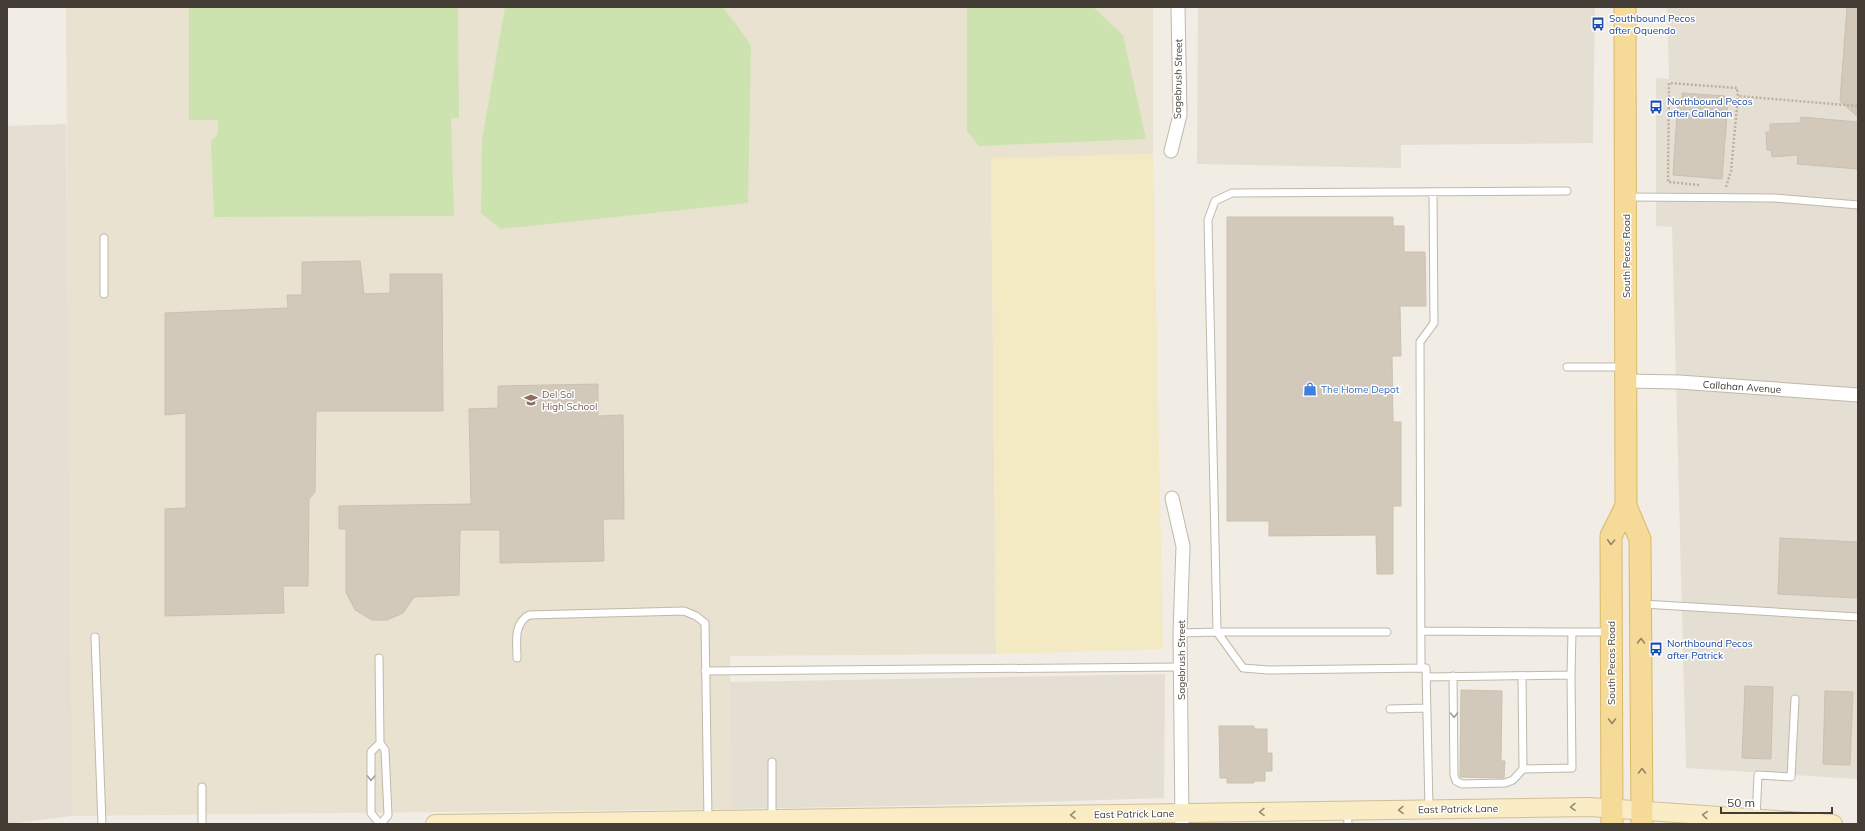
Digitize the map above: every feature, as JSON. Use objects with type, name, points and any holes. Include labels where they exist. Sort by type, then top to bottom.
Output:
[{"type":"main road","name":"South Pecos Road","points":[[1625,7],[1626,506],[1640,539],[1642,817]]},
{"type":"main road","name":"South Pecos Road","points":[[1612,816],[1611,536],[1626,506]]},
{"type":"main road","name":"East Patrick Lane","points":[[435,824],[749,822],[772,819],[943,820],[1347,817],[1429,810],[1756,819],[1833,824]]},
{"type":"street","name":"Sagebrush Street","points":[[1171,151],[1180,115],[1178,7]]},
{"type":"street","name":"Callahan Avenue","points":[[1626,374],[1679,382],[1858,395]]},
{"type":"street","name":"Sagebrush Street","points":[[1172,498],[1183,546],[1180,633],[1182,819]]},
{"type":"lane","points":[[1429,810],[1426,668],[1268,670],[1243,668],[1217,632],[1208,220],[1215,200],[1232,193],[1567,191]]},
{"type":"lane","points":[[1421,668],[1420,342],[1434,323],[1433,192]]},
{"type":"lane","points":[[1626,197],[1774,198],[1858,205]]},
{"type":"lane","points":[[104,238],[104,294]]},
{"type":"lane","points":[[1567,367],[1626,374]]},
{"type":"lane","points":[[1640,604],[1858,617]]},
{"type":"lane","points":[[517,658],[517,630],[522,618],[529,615],[684,611],[696,616],[705,624],[709,822]]},
{"type":"lane","points":[[1421,631],[1611,632]]},
{"type":"lane","points":[[1180,633],[1387,632]]},
{"type":"lane","points":[[1523,769],[1572,768],[1572,632]]},
{"type":"lane","points":[[95,637],[102,824]]},
{"type":"lane","points":[[379,658],[380,743],[385,750],[388,815],[380,824],[371,813],[371,752],[380,743]]},
{"type":"lane","points":[[706,672],[1181,667]]},
{"type":"lane","points":[[1426,677],[1571,675]]},
{"type":"lane","points":[[1453,676],[1454,775],[1456,782],[1462,784],[1505,783],[1513,780],[1523,769],[1522,676]]},
{"type":"lane","points":[[1756,819],[1758,775],[1791,777],[1796,698]]},
{"type":"lane","points":[[1390,709],[1426,708]]},
{"type":"lane","points":[[772,762],[772,819]]},
{"type":"lane","points":[[202,787],[202,824]]},
{"type":"path","points":[[1706,186],[1668,182],[1669,83],[1737,88],[1738,96],[1731,171],[1727,187],[1722,187]]},
{"type":"path","points":[[1738,96],[1857,106]]},
{"type":"shaded area","name":"Del Sol High School","points":[[66,7],[1153,7],[1153,154],[991,159],[996,654],[730,656],[732,809],[73,816],[70,642]]},
{"type":"shaded area","points":[[1198,7],[1595,7],[1593,143],[1401,145],[1401,168],[1197,164]]},
{"type":"shaded area","points":[[1667,7],[1858,7],[1858,779],[1686,768],[1672,227],[1656,226],[1656,78],[1669,79]]},
{"type":"shaded area","points":[[66,124],[73,816],[7,824],[7,126]]},
{"type":"shaded area","points":[[1165,674],[1164,798],[943,805],[732,809],[730,682]]},
{"type":"green space","points":[[189,7],[458,7],[459,118],[451,118],[454,216],[214,217],[211,141],[218,134],[218,120],[189,120]]},
{"type":"green space","points":[[505,7],[723,7],[751,45],[748,203],[501,229],[481,213],[482,140]]},
{"type":"green space","points":[[967,7],[1093,7],[1123,35],[1146,139],[979,146],[967,131]]},
{"type":"sand","points":[[1153,154],[1163,649],[996,654],[991,158]]},
{"type":"building","points":[[1847,7],[1858,7],[1858,117],[1840,101]]},
{"type":"building","points":[[1682,93],[1725,96],[1724,102],[1728,102],[1722,179],[1673,175],[1678,99],[1682,99]]},
{"type":"building","points":[[1801,117],[1858,122],[1858,169],[1797,164],[1798,155],[1772,157],[1771,150],[1767,150],[1766,132],[1770,132],[1770,124],[1800,123]]},
{"type":"building","name":"The Home Depot","points":[[1227,217],[1393,217],[1393,226],[1404,226],[1404,252],[1425,252],[1426,306],[1400,306],[1401,356],[1392,356],[1393,422],[1401,422],[1401,506],[1393,506],[1393,574],[1377,574],[1376,535],[1269,536],[1269,521],[1227,521]]},
{"type":"building","points":[[360,261],[364,294],[390,293],[390,274],[442,274],[443,411],[316,411],[315,492],[309,499],[308,586],[283,586],[284,613],[165,616],[165,509],[186,508],[186,413],[165,415],[165,313],[288,308],[287,295],[302,295],[302,262]]},
{"type":"building","points":[[598,384],[598,416],[623,415],[624,519],[603,519],[604,561],[500,563],[500,530],[460,530],[459,595],[414,597],[403,613],[387,620],[372,620],[355,610],[346,592],[346,529],[339,529],[339,506],[471,504],[469,409],[498,408],[498,386]]},
{"type":"building","points":[[1780,538],[1858,542],[1858,598],[1778,594]]},
{"type":"building","points":[[1745,686],[1773,687],[1771,759],[1742,758]]},
{"type":"building","points":[[1461,690],[1502,691],[1501,761],[1505,761],[1504,778],[1460,777]]},
{"type":"building","points":[[1825,691],[1853,692],[1850,765],[1823,764]]},
{"type":"building","points":[[1219,726],[1254,726],[1254,729],[1267,729],[1267,753],[1272,753],[1272,771],[1265,771],[1265,781],[1254,781],[1254,783],[1227,783],[1227,778],[1220,778]]},
{"type":"place","name":"Southbound Pecos after Oquendo","points":[[1598,24]]},
{"type":"place","name":"Northbound Pecos after Callahan","points":[[1656,107]]},
{"type":"place","name":"The Home Depot","points":[[1310,389]]},
{"type":"place","name":"Del Sol High School","points":[[531,400]]},
{"type":"place","name":"Northbound Pecos after Patrick","points":[[1656,649]]}]
